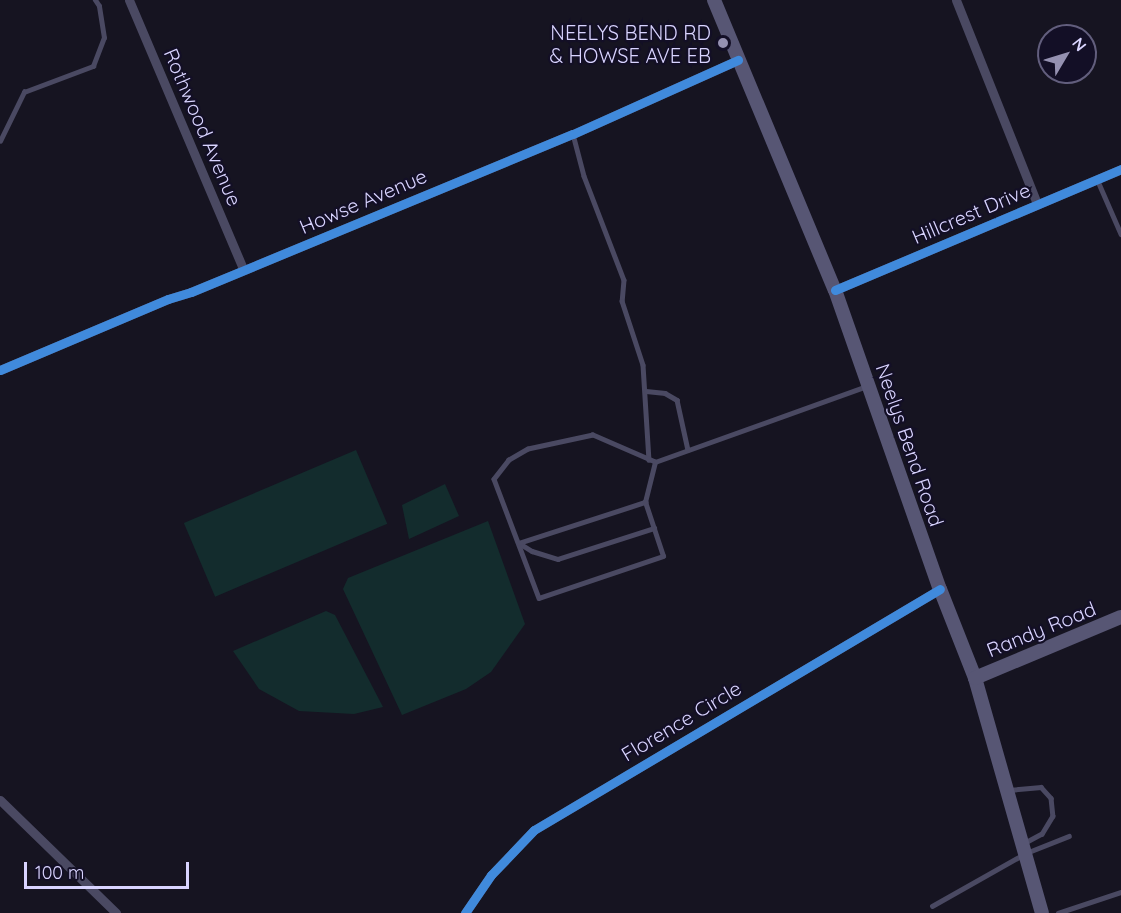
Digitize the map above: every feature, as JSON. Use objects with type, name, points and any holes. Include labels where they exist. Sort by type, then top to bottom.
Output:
[{"type":"main road","name":"Neelys Bend Road","points":[[714,0],[836,290],[940,589],[975,678],[1042,913]]},
{"type":"main road","name":"Randy Road","points":[[975,678],[1121,617]]},
{"type":"street","name":"Rothwood Avenue","points":[[129,0],[243,268]]},
{"type":"street","points":[[956,0],[1037,204]]},
{"type":"street","name":"Howse Avenue","points":[[0,370],[573,134],[738,60]]},
{"type":"street","name":"Hillcrest Drive","points":[[836,290],[1121,168]]},
{"type":"street","name":"Florence Circle","points":[[465,913],[491,875],[534,830],[940,589]]},
{"type":"street","points":[[0,800],[117,913]]},
{"type":"lane","points":[[0,141],[24,92],[93,66],[104,38],[99,6],[95,0]]},
{"type":"lane","points":[[99,6],[104,0]]},
{"type":"lane","points":[[573,134],[584,176],[624,280],[622,301],[644,365],[649,460]]},
{"type":"lane","points":[[1097,179],[1121,234]]},
{"type":"lane","points":[[655,462],[645,502],[663,556],[539,598],[494,479],[509,460],[528,449],[593,435],[655,462],[869,386]]},
{"type":"lane","points":[[646,392],[665,393],[677,400],[688,450]]},
{"type":"lane","points":[[519,543],[645,502]]},
{"type":"lane","points":[[519,543],[532,551],[558,559],[654,528]]},
{"type":"lane","points":[[932,906],[1024,849],[1042,834],[1053,816],[1051,798],[1041,787],[1008,790]]},
{"type":"lane","points":[[1024,849],[1069,836]]},
{"type":"lane","points":[[1058,913],[1121,892]]},
{"type":"green space","points":[[356,450],[387,524],[215,597],[184,523]]},
{"type":"green space","points":[[445,484],[459,516],[409,539],[402,505]]},
{"type":"green space","points":[[488,521],[525,624],[491,672],[466,689],[402,715],[343,589],[348,578]]},
{"type":"green space","points":[[326,611],[335,615],[383,707],[354,714],[299,711],[259,689],[233,651]]},
{"type":"cycle path","points":[[0,370],[573,134],[738,60]]},
{"type":"cycle path","points":[[835,290],[1121,169]]},
{"type":"cycle path","points":[[465,913],[491,875],[534,830],[940,589]]},
{"type":"place","name":"NEELYS BEND RD & HOWSE AVE EB","points":[[723,43]]}]
